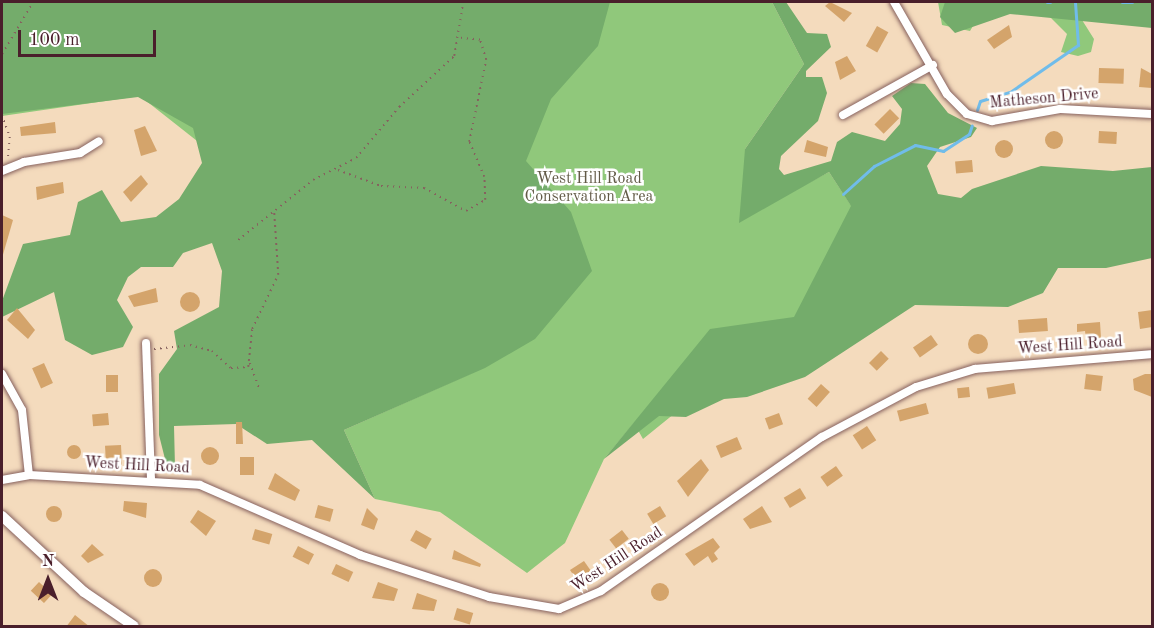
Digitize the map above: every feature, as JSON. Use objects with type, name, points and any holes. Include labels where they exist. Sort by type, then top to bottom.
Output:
[{"type":"street","name":"Matheson Drive","points":[[894,2],[957,106],[978,119],[1089,108],[1152,114]]},
{"type":"street","points":[[843,115],[933,65]]},
{"type":"street","points":[[4,170],[80,153],[99,141]]},
{"type":"street","points":[[146,347],[151,480]]},
{"type":"street","name":"West Hill Road","points":[[2,480],[29,475],[151,480],[200,485],[360,555],[489,597],[559,609],[601,591],[822,437],[916,387],[975,369],[1152,354]]},
{"type":"street","points":[[2,374],[22,410],[29,475]]},
{"type":"street","points":[[2,516],[84,592],[134,627]]},
{"type":"path","points":[[2,54],[33,2]]},
{"type":"path","points":[[238,240],[314,180],[338,170],[356,158],[399,107],[454,56],[463,2]]},
{"type":"path","points":[[338,170],[381,186],[424,188],[466,211],[485,200],[484,177],[469,142],[486,60],[480,40],[458,38]]},
{"type":"path","points":[[2,115],[10,137],[4,170]]},
{"type":"path","points":[[259,388],[250,363],[252,330],[278,275],[274,212]]},
{"type":"path","points":[[146,347],[190,345],[212,351],[231,368],[243,370],[250,363]]},
{"type":"green space","name":"West Hill Road Conservation Area","points":[[2,2],[772,2],[804,64],[745,149],[763,207],[829,172],[850,204],[909,270],[685,405],[643,439],[634,423],[604,459],[565,543],[527,573],[440,512],[375,499],[344,430],[472,373],[227,311],[225,163],[140,96],[2,116]]},
{"type":"green space","points":[[2,2],[610,2],[598,46],[551,99],[526,161],[571,212],[592,271],[535,339],[485,368],[344,430],[375,499],[312,440],[267,444],[236,424],[174,426],[175,467],[166,463],[159,435],[159,374],[177,349],[174,331],[219,307],[222,271],[212,243],[183,253],[173,267],[141,267],[128,277],[117,300],[133,327],[123,347],[92,355],[65,340],[54,292],[2,317],[2,301],[23,244],[70,235],[78,202],[102,190],[121,222],[156,217],[179,199],[202,163],[193,128],[138,97],[2,114]]},
{"type":"green space","points":[[772,2],[786,2],[807,33],[827,34],[831,47],[806,71],[806,77],[822,77],[827,93],[818,121],[781,156],[779,169],[784,175],[831,161],[837,142],[852,132],[885,141],[900,124],[902,109],[892,96],[911,83],[925,84],[948,113],[977,128],[971,137],[940,147],[927,166],[938,194],[961,198],[972,189],[1041,166],[1113,171],[1152,167],[1152,258],[1106,268],[1058,268],[1043,293],[1008,307],[915,305],[805,377],[747,397],[724,399],[686,417],[659,416],[604,459],[710,329],[794,317],[851,206],[829,172],[739,223],[745,149],[804,64]]},
{"type":"green space","points":[[938,2],[1082,2],[1077,12],[1094,39],[1091,52],[1078,56],[1061,52],[1067,34],[1043,10],[983,9],[970,31],[942,25]]},
{"type":"green space","points":[[945,2],[1152,2],[1152,28],[1010,14],[955,33],[940,17]]},
{"type":"building","points":[[830,2],[852,13],[844,22],[825,6]]},
{"type":"building","points":[[1009,25],[1012,37],[994,49],[987,40]]},
{"type":"building","points":[[877,26],[888,32],[877,52],[866,46]]},
{"type":"building","points":[[847,56],[856,71],[840,80],[835,62]]},
{"type":"building","points":[[1099,68],[1124,69],[1123,84],[1098,83]]},
{"type":"building","points":[[1141,68],[1152,74],[1152,88],[1139,87]]},
{"type":"building","points":[[890,109],[899,118],[884,134],[874,125]]},
{"type":"building","points":[[55,122],[56,133],[21,136],[20,127]]},
{"type":"building","points":[[145,126],[157,151],[141,156],[134,130]]},
{"type":"building","points":[[1054,131],[1060,134],[1063,140],[1060,146],[1054,149],[1048,146],[1045,140],[1048,134]]},
{"type":"building","points":[[1099,131],[1117,132],[1116,144],[1098,143]]},
{"type":"building","points":[[807,140],[828,147],[826,157],[804,152]]},
{"type":"building","points":[[1004,140],[1010,143],[1013,149],[1010,155],[1004,158],[998,155],[995,149],[998,143]]},
{"type":"building","points":[[972,160],[973,172],[956,173],[955,161]]},
{"type":"building","points":[[141,175],[148,184],[131,202],[123,192]]},
{"type":"building","points":[[63,182],[64,193],[37,200],[36,187]]},
{"type":"building","points":[[2,215],[13,220],[2,258]]},
{"type":"building","points":[[156,288],[158,302],[134,307],[128,296]]},
{"type":"building","points":[[190,292],[197,295],[200,302],[197,309],[190,312],[183,309],[180,302],[183,295]]},
{"type":"building","points":[[17,308],[35,330],[28,339],[7,320]]},
{"type":"building","points":[[1152,310],[1152,327],[1140,329],[1138,312]]},
{"type":"building","points":[[1047,318],[1048,331],[1019,333],[1018,320]]},
{"type":"building","points":[[1100,322],[1101,338],[1086,339],[1085,331],[1077,332],[1077,324]]},
{"type":"building","points":[[978,334],[985,337],[988,344],[985,351],[978,354],[971,351],[968,344],[971,337]]},
{"type":"building","points":[[931,335],[938,345],[920,357],[913,348]]},
{"type":"building","points":[[881,351],[889,359],[877,371],[869,363]]},
{"type":"building","points":[[44,363],[53,383],[41,388],[32,368]]},
{"type":"building","points":[[1086,374],[1103,376],[1101,391],[1084,389]]},
{"type":"building","points":[[1152,374],[1152,397],[1134,390],[1133,379]]},
{"type":"building","points":[[106,375],[118,375],[118,392],[106,392]]},
{"type":"building","points":[[1014,383],[1016,394],[988,399],[986,388]]},
{"type":"building","points":[[821,384],[830,392],[817,407],[808,399]]},
{"type":"building","points":[[969,387],[970,397],[958,398],[957,388]]},
{"type":"building","points":[[926,403],[929,414],[900,421],[897,411]]},
{"type":"building","points":[[108,413],[109,425],[93,426],[92,414]]},
{"type":"building","points":[[779,413],[783,424],[769,429],[765,418]]},
{"type":"building","points":[[236,422],[242,422],[243,444],[236,444]]},
{"type":"building","points":[[867,426],[876,440],[862,450],[853,435]]},
{"type":"building","points":[[737,437],[742,449],[721,458],[716,446]]},
{"type":"building","points":[[71,445],[77,445],[81,452],[77,459],[71,459],[67,455],[67,449]]},
{"type":"building","points":[[121,445],[122,465],[106,466],[105,446]]},
{"type":"building","points":[[210,447],[216,450],[219,456],[216,462],[210,465],[204,462],[201,456],[204,450]]},
{"type":"building","points":[[240,457],[254,457],[254,475],[240,475]]},
{"type":"building","points":[[701,459],[709,470],[688,497],[677,481]]},
{"type":"building","points":[[836,466],[843,476],[827,487],[820,477]]},
{"type":"building","points":[[275,473],[300,490],[295,501],[268,489]]},
{"type":"building","points":[[800,488],[806,498],[790,508],[784,498]]},
{"type":"building","points":[[124,501],[147,503],[146,518],[123,511]]},
{"type":"building","points":[[318,505],[333,509],[330,522],[315,518]]},
{"type":"building","points":[[54,506],[60,508],[62,514],[60,520],[54,522],[48,520],[46,514],[48,508]]},
{"type":"building","points":[[660,506],[666,516],[653,524],[647,514]]},
{"type":"building","points":[[762,506],[772,522],[750,529],[743,519]]},
{"type":"building","points":[[367,508],[378,519],[374,530],[361,525]]},
{"type":"building","points":[[198,510],[216,521],[206,536],[190,522]]},
{"type":"building","points":[[255,529],[272,534],[269,545],[252,540]]},
{"type":"building","points":[[416,530],[432,539],[426,549],[410,540]]},
{"type":"building","points":[[622,530],[629,539],[616,549],[609,540]]},
{"type":"building","points":[[713,538],[720,547],[714,553],[718,559],[712,563],[708,556],[694,566],[685,554]]},
{"type":"building","points":[[92,544],[104,555],[88,563],[81,556]]},
{"type":"building","points":[[298,546],[314,554],[309,565],[293,557]]},
{"type":"building","points":[[454,550],[481,564],[480,567],[452,559]]},
{"type":"building","points":[[584,561],[591,571],[576,579],[570,570]]},
{"type":"building","points":[[336,564],[353,572],[349,582],[331,574]]},
{"type":"building","points":[[149,569],[157,569],[162,574],[160,585],[149,587],[144,582],[144,574]]},
{"type":"building","points":[[39,582],[52,594],[44,603],[31,591]]},
{"type":"building","points":[[378,582],[398,589],[394,601],[372,598]]},
{"type":"building","points":[[660,583],[668,588],[669,592],[664,600],[660,601],[652,596],[651,592],[656,584]]},
{"type":"building","points":[[417,593],[437,600],[434,611],[412,609]]},
{"type":"building","points":[[457,608],[473,613],[470,624],[453,619]]},
{"type":"building","points":[[75,615],[90,627],[66,627]]},
{"type":"waterway","points":[[977,110],[980,101],[1010,92],[1078,45],[1075,2]]},
{"type":"waterway","points":[[1122,2],[1132,2]]},
{"type":"waterway","points":[[843,194],[874,166],[915,145],[943,151],[969,134],[972,125]]}]
